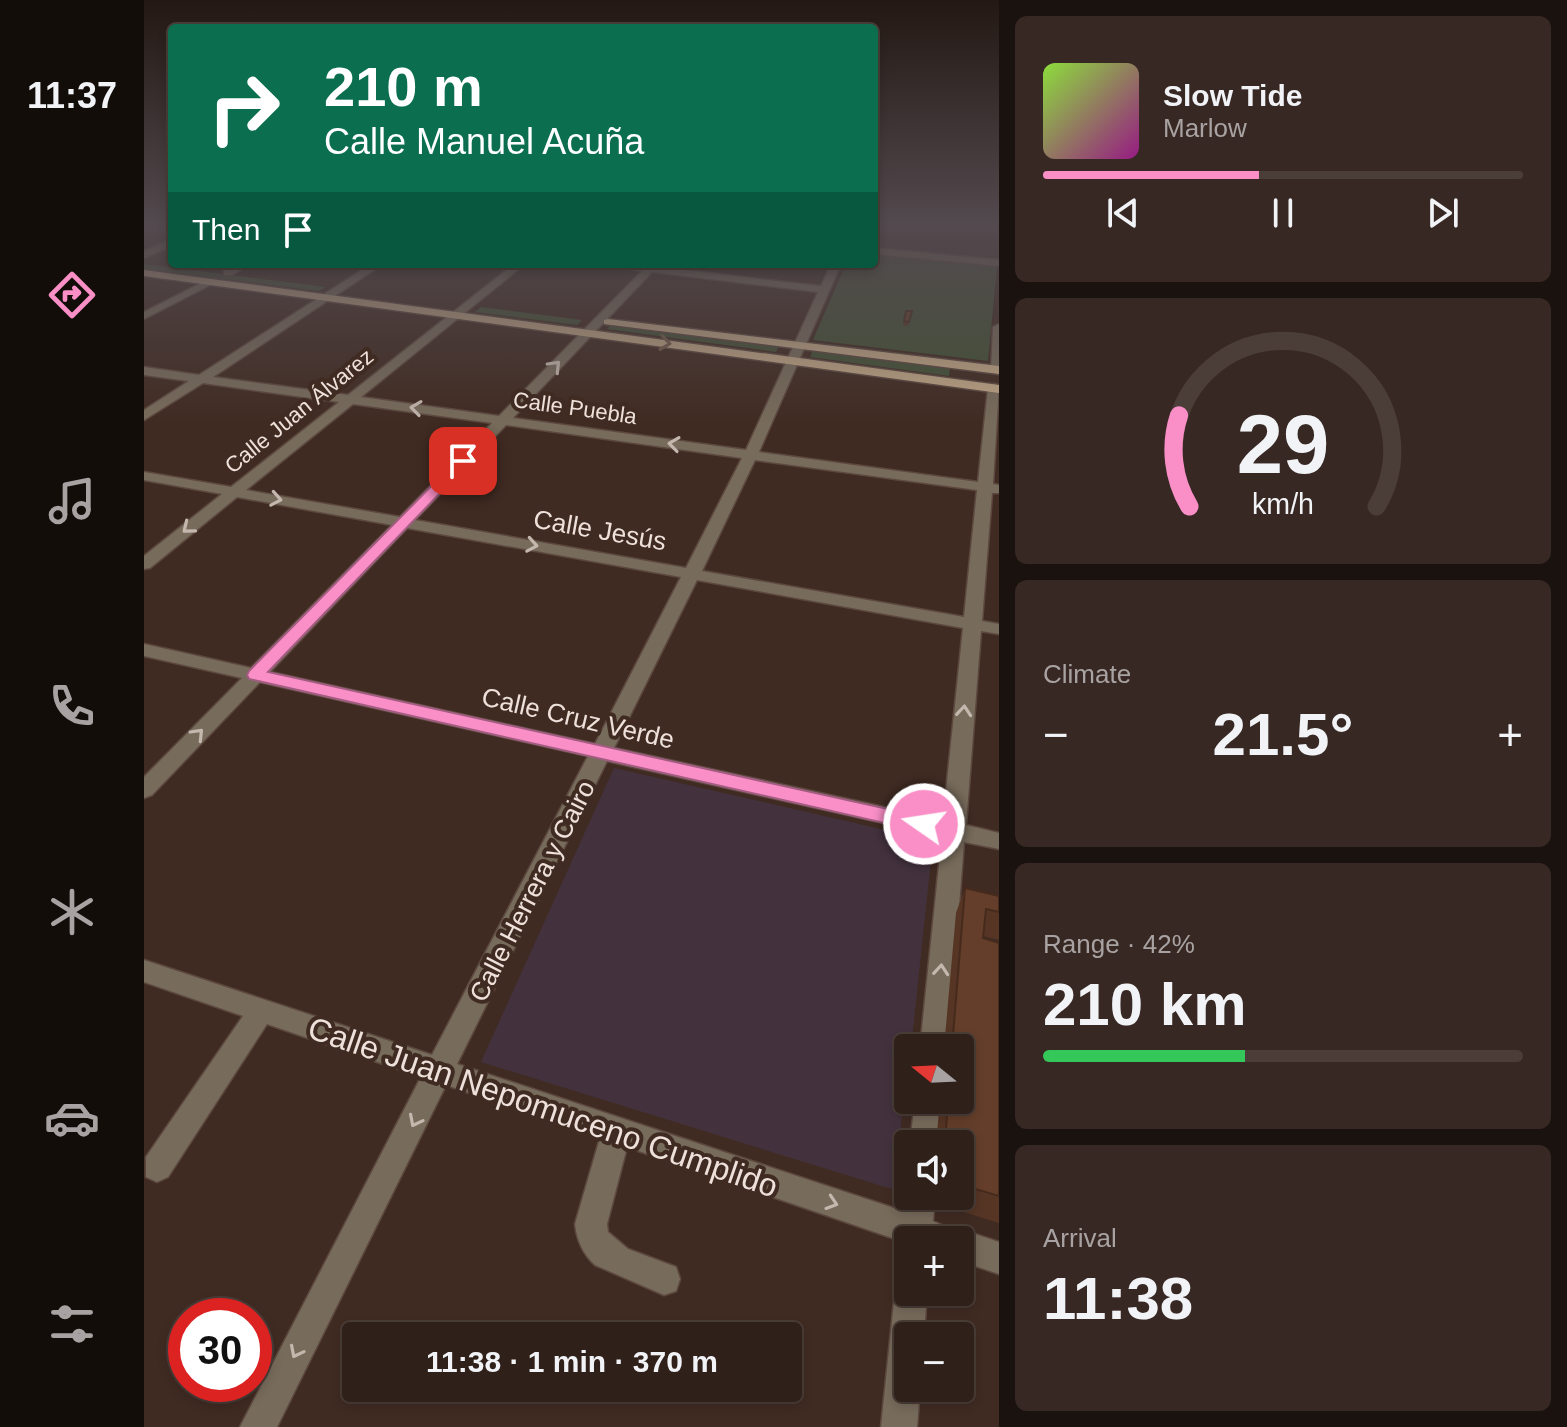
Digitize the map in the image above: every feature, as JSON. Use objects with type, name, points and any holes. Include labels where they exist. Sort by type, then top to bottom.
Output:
[{"type":"main road","points":[[278,291],[455,314],[591,324],[800,346],[997,379]]},
{"type":"main road","points":[[362,291],[541,313]]},
{"type":"main road","points":[[591,324],[793,361],[997,379]]},
{"type":"street","points":[[144,316],[194,291]]},
{"type":"street","points":[[144,416],[338,291]]},
{"type":"street","name":"Calle Juan Álvarez","points":[[144,564],[485,291]]},
{"type":"street","points":[[144,790],[626,291]]},
{"type":"street","name":"Calle Herrera y Cairo","points":[[258,1427],[603,752],[751,454],[823,291]]},
{"type":"street","points":[[935,1034],[972,624],[992,488],[999,327]]},
{"type":"street","name":"Calle Puebla","points":[[144,371],[992,488]]},
{"type":"street","name":"Calle Jesús","points":[[144,476],[999,629]]},
{"type":"street","name":"Calle Cruz Verde","points":[[144,650],[999,841]]},
{"type":"street","name":"Calle Juan Nepomuceno Cumplido","points":[[144,971],[894,1226]]},
{"type":"street","points":[[157,1167],[260,1012]]},
{"type":"street","points":[[616,1132],[590,1237],[606,1255],[664,1279]]},
{"type":"street","points":[[974,1250],[999,1258]]},
{"type":"street","points":[[899,1427],[910,1306]]},
{"type":"shaded area","points":[[614,768],[933,841],[912,1034],[894,1034],[894,1114],[902,1114],[900,1130],[894,1130],[894,1190],[481,1062]]},
{"type":"green space","points":[[834,291],[995,291],[988,361],[813,340]]},
{"type":"green space","points":[[481,307],[582,320],[577,325],[475,312]]},
{"type":"green space","points":[[612,324],[779,346],[776,352],[607,329]]},
{"type":"green space","points":[[813,350],[950,367],[949,376],[810,357]]},
{"type":"building","points":[[906,311],[912,311],[909,322],[904,321]]},
{"type":"building","points":[[965,888],[999,896],[999,912],[986,909],[983,938],[999,943],[999,1196],[974,1189],[974,1130],[946,1130],[947,1114],[974,1114],[974,1034],[953,1034]]},
{"type":"route","points":[[463,461],[256,675],[924,824]]}]
